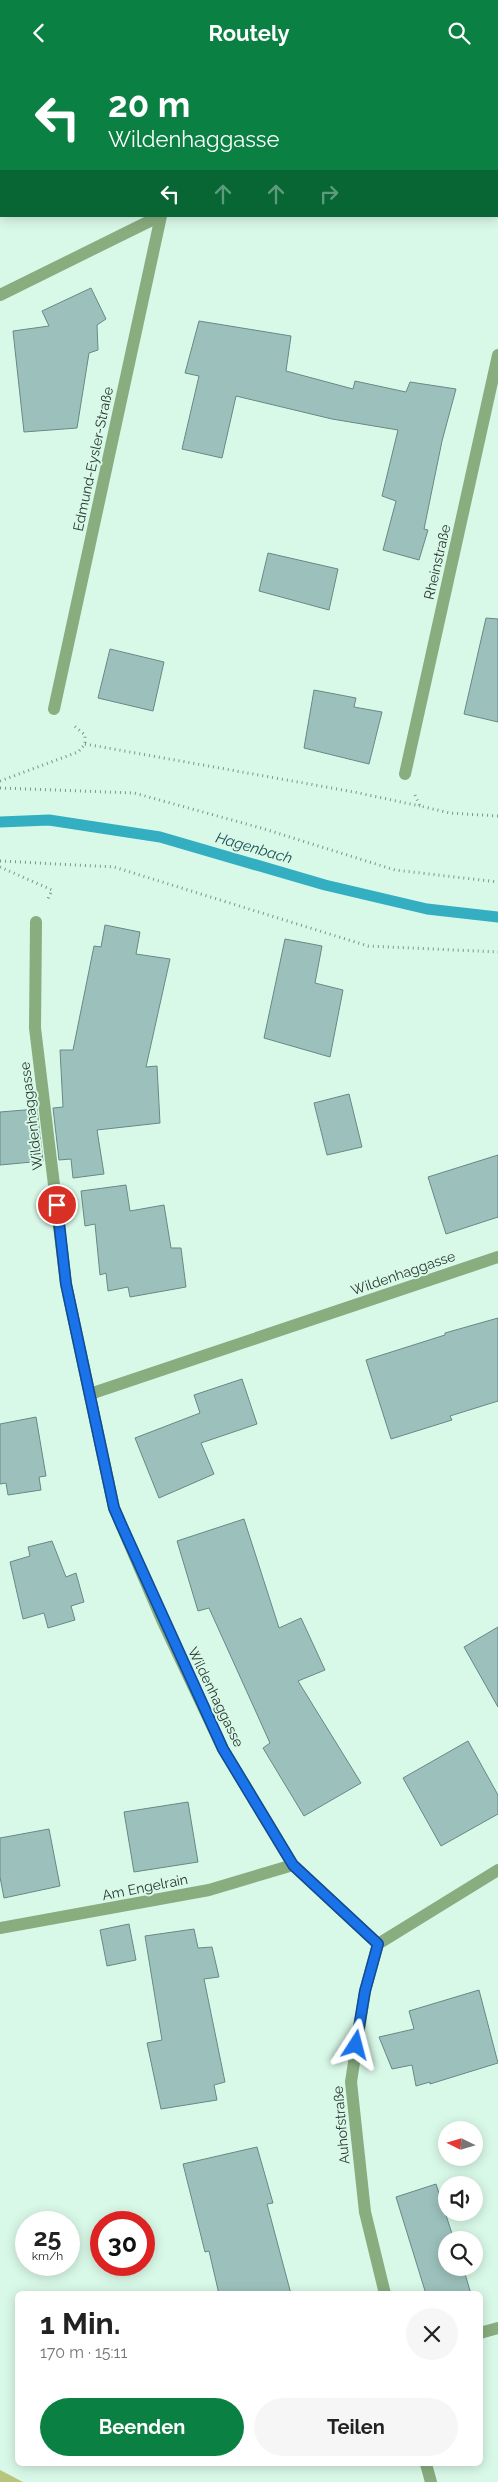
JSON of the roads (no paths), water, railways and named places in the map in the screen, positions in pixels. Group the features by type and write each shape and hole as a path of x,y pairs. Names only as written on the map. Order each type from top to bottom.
{"street":[{"path":"0,295 158,217"},
{"name":"Edmund-Eysler-Straße","path":"54,709 160,217"},
{"name":"Rheinstraße","path":"405,775 498,355"},
{"name":"Wildenhaggasse","path":"36,922 36,1028 66,1284 114,1508 162,1620 223,1749 293,1865 378,1944"},
{"name":"Wildenhaggasse","path":"90,1394 498,1257"},
{"name":"Am Engelrain","path":"0,1928 209,1890 293,1865"},
{"path":"378,1944 498,1870"},
{"name":"Auhofstraße","path":"378,1944 365,1991 351,2082 365,2212 384,2291"},
{"path":"483,2332 498,2328"},
{"path":"427,2466 431,2482"}],"waterway":[{"name":"Hagenbach","path":"0,822 49,820 160,837 325,885 427,909 498,917"}]}
